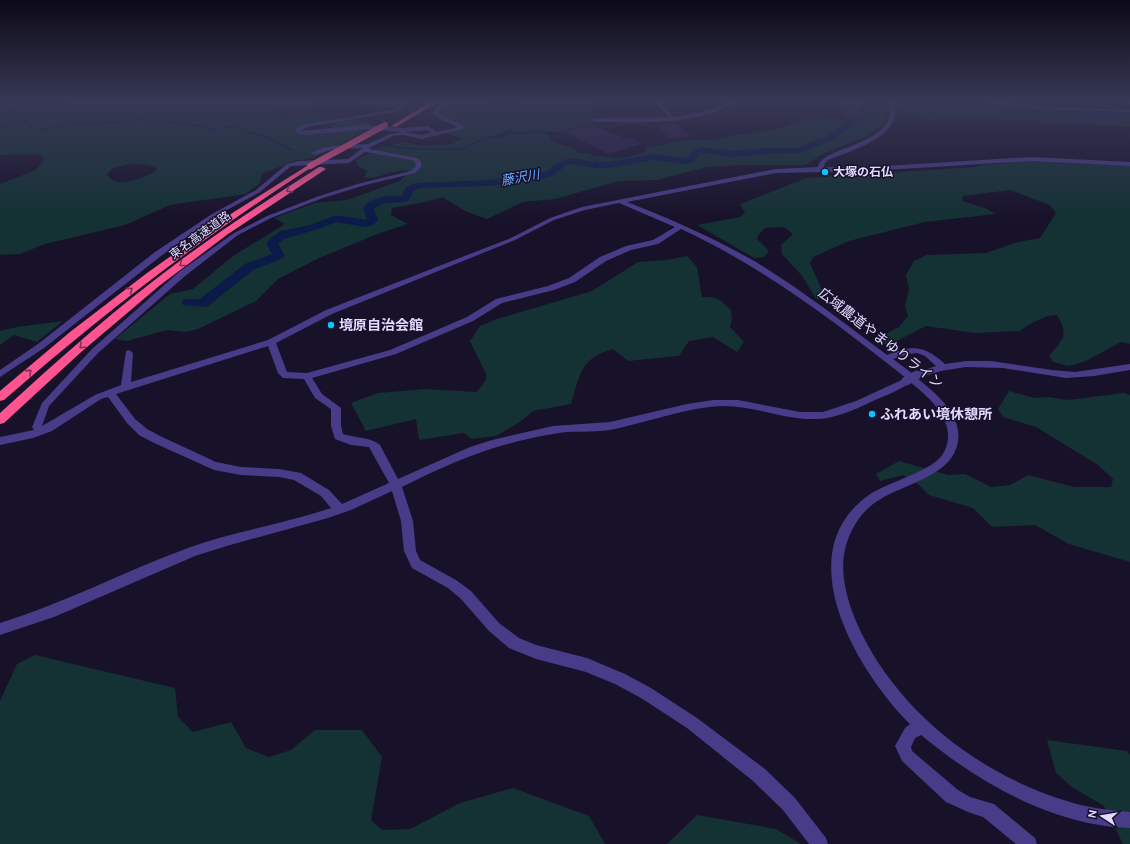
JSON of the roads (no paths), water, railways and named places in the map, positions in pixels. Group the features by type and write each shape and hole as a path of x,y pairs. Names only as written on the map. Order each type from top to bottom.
{"highway":[{"name":"東名高速道路","path":"0,397 69,339 170,260 248,205 310,166 357,140"},
{"name":"東名高速道路","path":"0,420 104,326 155,284 218,237 262,207 370,140"}],"street":[{"path":"338,146 346,140"},
{"path":"0,374 41,346 158,254 214,215 258,191 285,167 299,163 349,161 367,148 383,140"},
{"path":"821,169 822,163 826,159 868,140"},
{"path":"37,427 45,405 94,351 182,274 236,234 269,217 301,205 350,188 413,172 419,166 418,162 414,159 367,148 338,146 314,153"},
{"path":"0,434 33,434 48,428 98,397 126,386 271,342 329,312 513,240 558,217 584,208 756,174 787,170 868,169 1032,159 1130,164"},
{"name":"広域農道やまゆりライン","path":"618,201 681,226 736,254 793,288 922,387 937,401 948,415 953,428 953,444 944,461 866,503 848,524 841,538 836,569 839,588 843,606 858,642 877,673 901,704 922,725 956,754 996,778 1029,795 1072,812 1118,820 1130,820"},
{"path":"271,342 283,373 286,376 307,376 393,352 470,320 500,301 561,285 572,280 608,256 629,248 655,242 681,226"},
{"path":"886,359 912,349 918,349 930,355 943,366"},
{"path":"126,386 129,353"},
{"path":"0,629 51,613 140,572 191,552 251,533 305,521 339,509 478,449 554,430 607,427 710,403 731,402 811,416 825,415 839,412 917,375 943,366 975,363 1016,367 1059,375 1130,368"},
{"path":"307,376 318,396 336,408 336,426 339,436 351,442 372,444 396,485 407,521 410,551 416,564 452,584 466,595 494,627 514,643 536,652 587,666 620,679 646,693 692,723 759,775 789,804 820,844"},
{"path":"110,393 131,421 143,432 156,439 214,466 241,471 279,473 297,476 325,493 339,509"},
{"path":"0,441 37,427 56,422"},
{"path":"922,725 910,733 903,746 907,756 952,796 968,804 988,810 1029,844"}],"waterway":[{"path":"273,140 292,150"},
{"path":"380,146 420,149 462,149 482,140"},
{"path":"566,140 589,151 600,165"},
{"name":"藤沢川","path":"188,302 203,303 249,267 279,256 272,244 280,236 291,232 308,229 337,219 365,224 373,220 368,208 372,205 385,200 404,199 411,188 421,185 486,183 538,177 547,175 564,163 573,161 596,165 609,165 654,157 684,161 690,160 697,152 703,150 734,154 766,151 798,151 823,140"}],"place":[{"name":"大塚の石仏","path":"825,172"},
{"name":"境原自治会館","path":"331,325"},
{"name":"ふれあい境休憩所","path":"872,414"}]}
